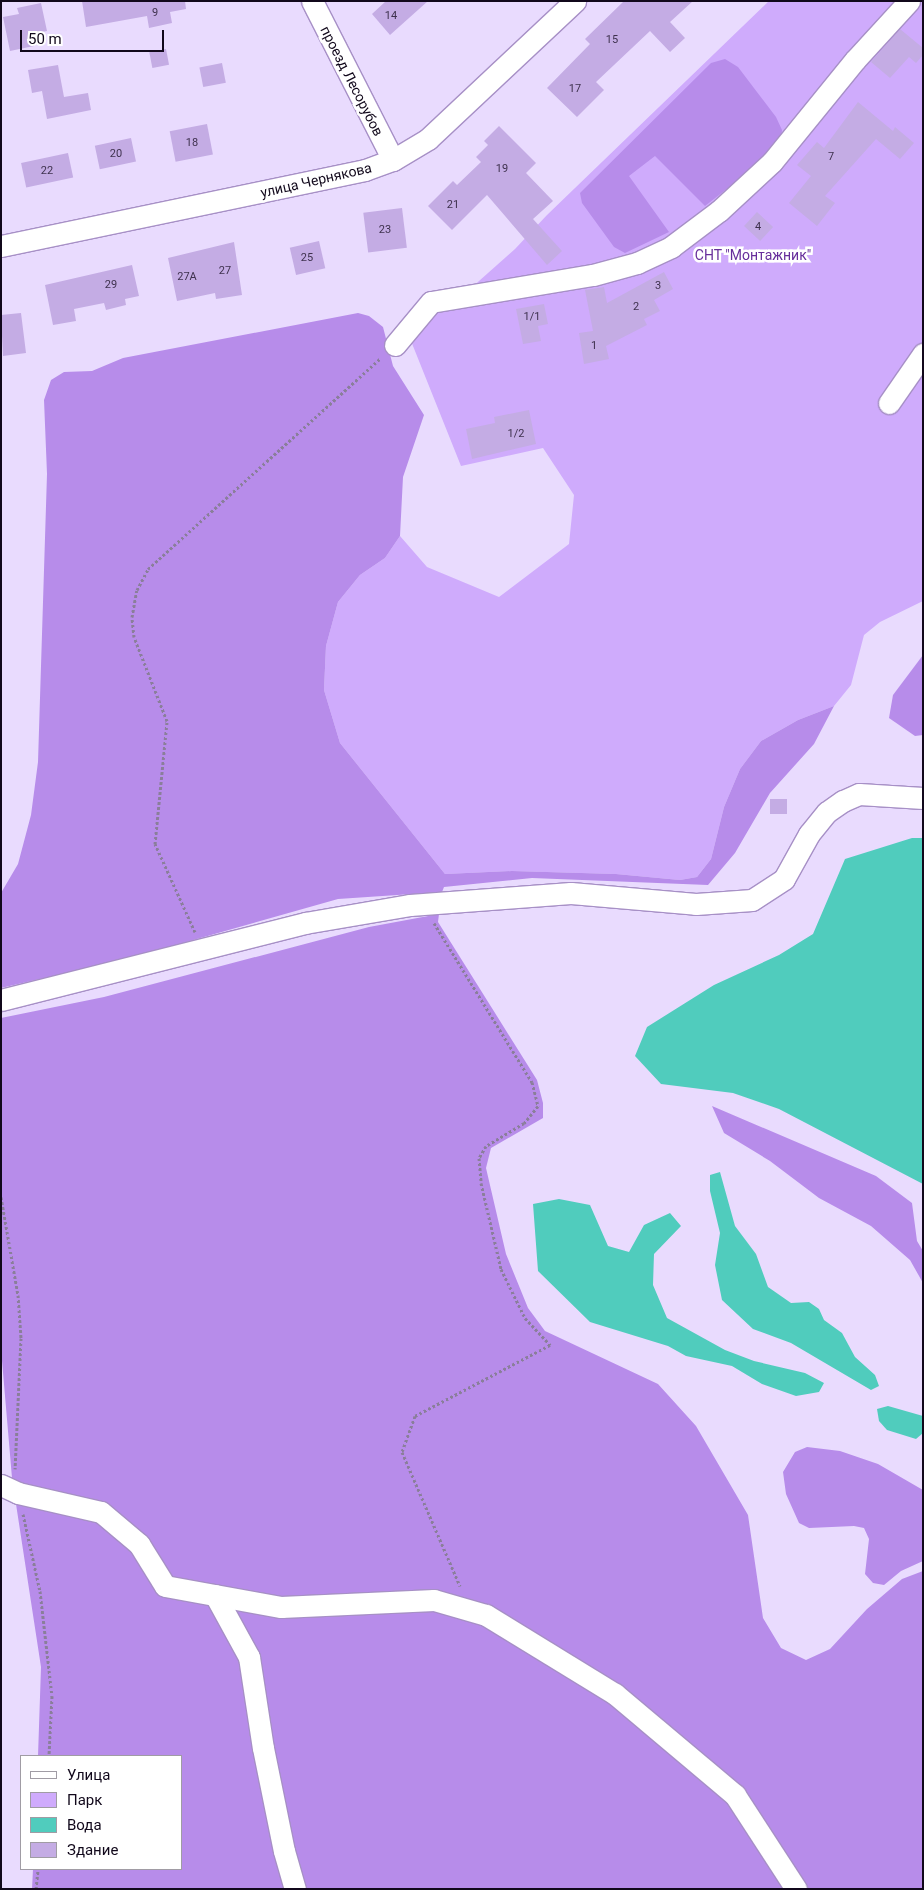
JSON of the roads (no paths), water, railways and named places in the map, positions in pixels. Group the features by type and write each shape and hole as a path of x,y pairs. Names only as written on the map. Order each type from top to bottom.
{"street":[{"name":"проезд Лесорубов","path":"312,1 394,160"},
{"name":"улица Чернякова","path":"1,246 365,170 394,160 428,139 575,1"},
{"path":"395,345 431,302 593,276 637,263 671,247 719,211 772,162 855,60 909,1"},
{"path":"889,403 923,354"},
{"path":"1,1000 203,951 305,922 431,903 571,893 696,904 752,900 784,879 809,834 827,812 843,801 859,794 923,798"},
{"path":"1,1485 18,1493 101,1512 139,1544 165,1586 281,1607 434,1600 486,1615 615,1694 735,1796 796,1889"},
{"path":"214,1595 249,1657 263,1748 284,1851 295,1889"}],"water":[{"path":"912,838 923,838 923,1184 779,1109 733,1093 661,1084 635,1056 647,1027 714,985 779,955 813,934 845,859"},
{"path":"720,1172 735,1226 756,1254 768,1287 791,1303 809,1302 819,1309 824,1320 842,1333 855,1357 875,1375 879,1386 871,1390 791,1343 753,1329 722,1300 715,1265 720,1233 710,1191 710,1175"},
{"path":"559,1199 590,1205 608,1246 629,1252 644,1225 670,1213 681,1226 654,1254 653,1285 667,1318 725,1350 754,1361 805,1373 824,1383 819,1392 796,1396 762,1384 732,1366 686,1356 668,1346 590,1322 538,1271 533,1204"},
{"path":"888,1406 923,1416 923,1433 916,1439 887,1430 879,1421 877,1409"}],"park label":[{"name":"СНТ \"Монтажник\"","path":"753,255"}]}
